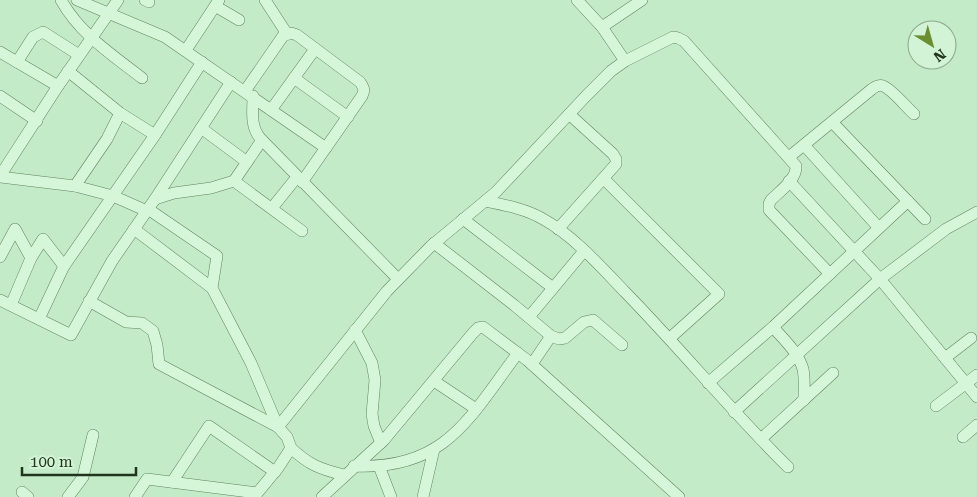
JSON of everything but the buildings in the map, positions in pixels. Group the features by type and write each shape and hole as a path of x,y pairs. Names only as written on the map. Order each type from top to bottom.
{"street":[{"path":"61,0 76,24 91,39 142,78"},
{"path":"77,0 150,29 186,50 326,148"},
{"path":"118,0 68,71 0,177 75,186 113,196 148,210 217,256 212,288"},
{"path":"265,0 287,34"},
{"path":"578,0 602,28 625,62"},
{"path":"602,28 642,0"},
{"path":"186,50 217,3 239,20"},
{"path":"17,62 33,37 43,32 79,56"},
{"path":"272,208 300,180 326,148 364,92 364,87 360,82 297,35 287,34"},
{"path":"287,34 249,94 254,131 398,280"},
{"path":"278,427 355,330 398,280 434,243 496,192 612,71 625,62 673,38 684,41 796,166 796,171 790,181 768,204 768,210 830,274"},
{"path":"271,110 315,49"},
{"path":"0,52 58,86"},
{"path":"39,319 64,266 156,135 202,62"},
{"path":"68,71 120,113 156,135"},
{"path":"294,78 348,116"},
{"path":"0,300 70,334 112,261 156,199 231,82"},
{"path":"789,158 878,85 884,86 914,114"},
{"path":"0,96 37,121"},
{"path":"75,186 107,139 120,113"},
{"path":"558,229 614,168 616,159 569,114"},
{"path":"832,122 925,219"},
{"path":"201,128 247,162"},
{"path":"156,199 174,193 211,188 234,181 262,140"},
{"path":"804,145 879,228"},
{"path":"604,179 719,294 670,338"},
{"path":"234,181 302,231"},
{"path":"790,181 855,250 977,397"},
{"path":"486,201 517,208 533,214 558,229 584,251 670,338 734,412 788,467"},
{"path":"708,383 773,327 908,201"},
{"path":"734,412 880,279 946,229 977,212"},
{"path":"463,219 553,288"},
{"path":"0,257 15,229 31,258"},
{"path":"134,229 212,288 251,362 278,427 287,437 291,448 314,466 344,475"},
{"path":"11,305 31,258 43,240 64,266"},
{"path":"434,243 551,336 559,339 565,338 584,322 593,320 622,344"},
{"path":"529,317 584,251"},
{"path":"89,301 126,322 142,323 153,331 159,364 278,427"},
{"path":"322,497 381,443 478,328 483,327 532,364 679,497"},
{"path":"773,327 797,355 803,370 804,400"},
{"path":"355,330 372,363 375,380 372,414 374,426 381,443"},
{"path":"532,364 551,336"},
{"path":"945,358 971,338"},
{"path":"354,466 379,466 403,463 425,455 434,449 454,435 518,353"},
{"path":"761,439 833,374"},
{"path":"936,406 977,375"},
{"path":"434,381 476,409"},
{"path":"962,437 977,425"},
{"path":"172,482 209,426 275,472"},
{"path":"68,497 83,477 93,435"},
{"path":"135,497 147,479 255,495 275,472 291,448"},
{"path":"423,497 434,449"},
{"path":"379,466 391,497"},
{"path":"135,497 140,497"}]}
